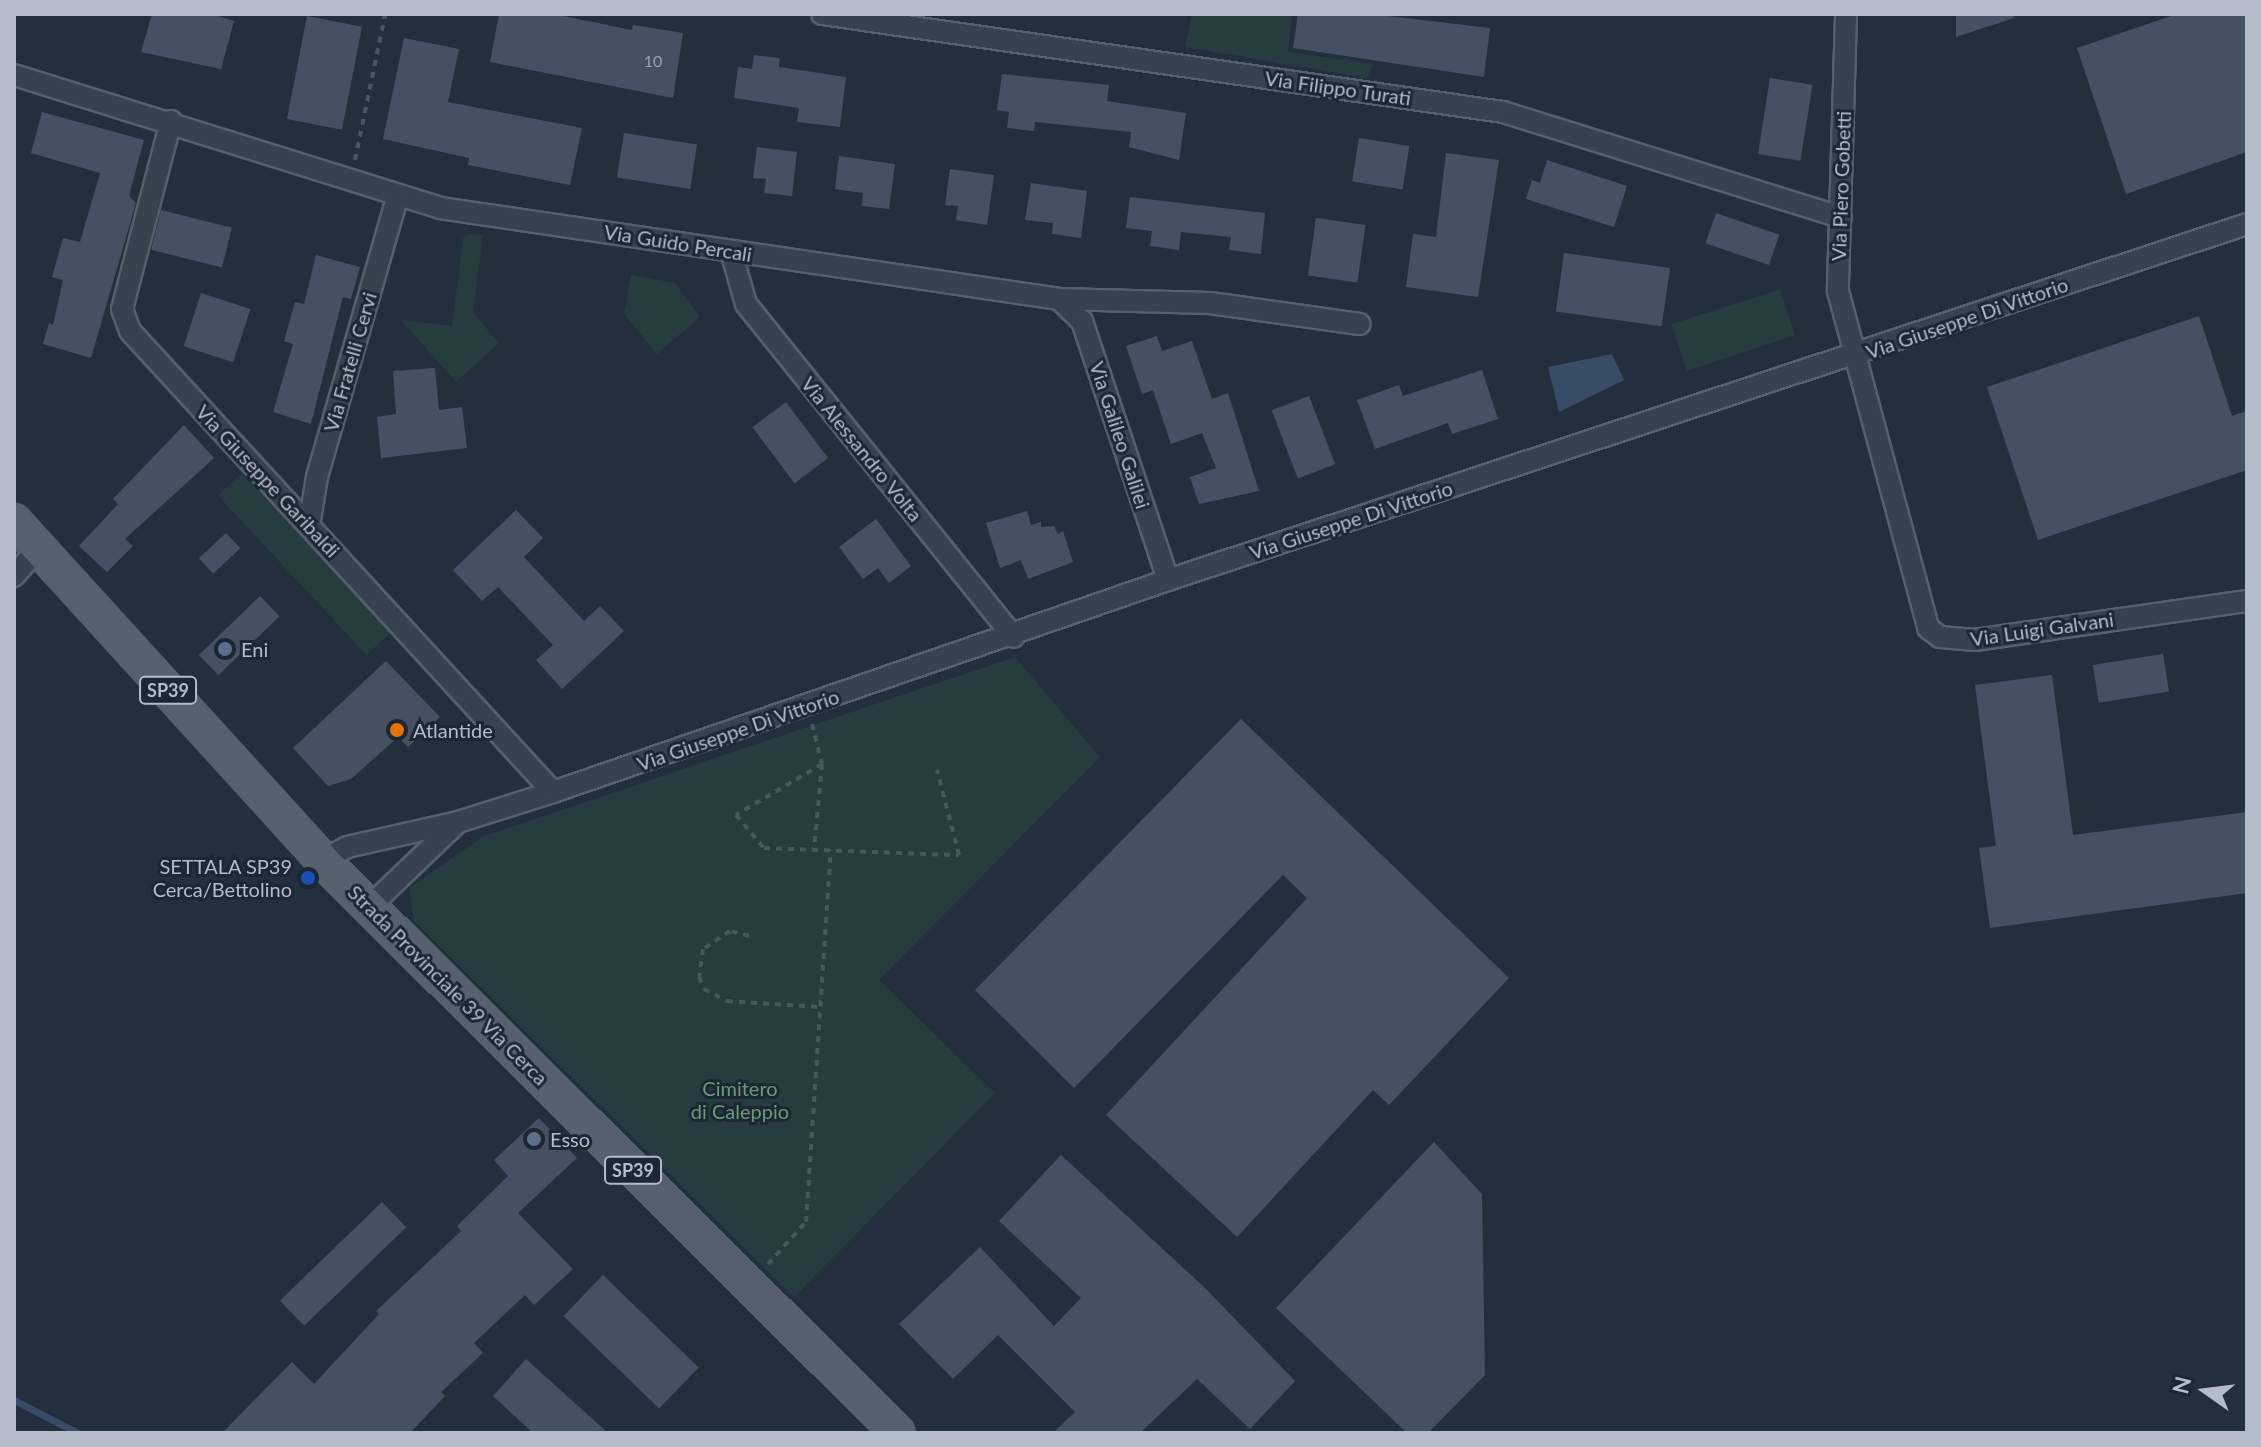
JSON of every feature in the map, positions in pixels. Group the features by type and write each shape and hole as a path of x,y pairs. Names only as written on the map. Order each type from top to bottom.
{"main road":[{"name":"Strada Provinciale 39 Via Cerca","path":"14,521 322,860 898,1433"}],"street":[{"name":"Via Filippo Turati","path":"826,14 1503,112 1841,217"},
{"name":"Via Piero Gobetti","path":"1846,14 1838,291 1852,357"},
{"name":"Via Guido Percali","path":"14,75 171,121 397,198 1059,299 1210,303 1360,324"},
{"name":"Via Giuseppe Garibaldi","path":"171,121 122,309 130,331 553,792"},
{"name":"Via Fratelli Cervi","path":"309,526 309,506 397,198"},
{"name":"Via Giuseppe Di Vittorio","path":"322,860 347,847 458,822 553,792 1014,637 1168,580 1852,357 2247,224"},
{"name":"Via Alessandro Volta","path":"731,251 746,304 1014,637"},
{"name":"Via Galileo Galilei","path":"1059,299 1082,321 1168,580"},
{"name":"Via Luigi Galvani","path":"1852,357 1921,611 1928,628 1940,637 1975,640 2247,601"},
{"path":"14,576 38,548"},
{"name":"Via Giuseppe Di Vittorio","path":"369,907 458,822"}],"path":[{"path":"354,162 385,15"},
{"path":"808,706 822,764 814,850"},
{"path":"822,764 736,815 764,848 959,855 937,770"},
{"path":"749,1285 806,1222 831,850"},
{"path":"749,936 730,931 703,949 699,961 704,989 727,1001 820,1007"}],"green space":[{"path":"1192,14 1292,14 1288,52 1373,64 1367,78 1185,47"},
{"path":"469,234 483,235 473,313 499,343 456,382 401,320 452,326 463,238"},
{"path":"631,275 675,283 700,317 657,354 624,314"},
{"path":"1780,289 1795,336 1687,371 1672,324"},
{"path":"242,473 391,632 367,655 218,496"},
{"name":"Cimitero di Caleppio","path":"1015,657 1100,757 879,980 995,1093 794,1297 414,921 409,888 484,836"}],"water":[{"path":"1612,354 1624,380 1559,412 1548,367"}],"building":[{"path":"152,14 212,14 234,21 221,69 141,52"},
{"path":"499,14 553,14 632,30 633,25 683,33 673,98 490,62"},
{"path":"1298,14 1371,14 1490,28 1484,77 1293,48"},
{"path":"1956,14 2013,14 2014,18 1956,37"},
{"path":"2177,14 2247,14 2247,152 2126,194 2077,48"},
{"path":"307,16 362,27 342,130 287,119"},
{"path":"404,38 459,49 448,102 582,128 570,185 468,165 469,158 383,139"},
{"path":"754,55 780,58 779,67 846,77 840,127 797,122 799,108 734,98 738,67 752,69"},
{"path":"1002,74 1109,85 1107,101 1186,113 1179,160 1129,147 1131,132 1035,122 1034,131 1007,128 1009,112 997,110"},
{"path":"1770,78 1812,85 1800,161 1758,154"},
{"path":"42,112 144,140 129,196 136,203 91,358 43,344 49,323 53,325 63,280 52,277 63,238 80,242 100,173 31,153"},
{"path":"624,133 697,145 690,189 617,177"},
{"path":"1359,138 1409,146 1402,189 1352,181"},
{"path":"757,147 797,152 792,196 764,193 766,179 753,178"},
{"path":"1446,153 1499,160 1478,297 1406,287 1413,234 1436,237"},
{"path":"839,156 895,164 889,209 862,206 863,193 835,189"},
{"path":"1547,160 1627,186 1614,227 1526,199 1532,180 1540,183"},
{"path":"950,169 994,175 987,225 956,220 958,206 945,205"},
{"path":"1031,183 1087,191 1081,238 1052,234 1053,223 1025,220"},
{"path":"1130,197 1265,213 1261,254 1229,250 1231,237 1181,232 1179,250 1150,246 1152,231 1126,228"},
{"path":"161,210 232,228 222,267 151,250"},
{"path":"1716,213 1779,235 1769,265 1706,243"},
{"path":"1316,218 1366,225 1357,282 1308,275"},
{"path":"1564,253 1670,268 1662,326 1556,311"},
{"path":"316,255 360,267 351,299 343,297 311,424 273,412 293,344 284,341 295,302 304,304"},
{"path":"201,293 250,309 233,362 184,346"},
{"path":"2199,316 2232,416 2247,411 2247,470 2038,540 1987,387"},
{"path":"1157,336 1162,351 1192,341 1212,399 1228,393 1259,491 1199,504 1190,477 1216,468 1202,433 1171,444 1153,390 1142,394 1126,346"},
{"path":"435,368 439,410 462,407 467,448 381,458 377,417 396,414 393,371"},
{"path":"1482,370 1498,419 1452,434 1448,423 1375,449 1357,400 1399,385 1403,396"},
{"path":"1309,396 1335,464 1298,478 1272,410"},
{"path":"786,402 828,458 795,483 752,427"},
{"path":"184,425 214,458 125,539 133,546 107,572 79,546 118,504 113,499"},
{"path":"516,510 543,538 524,557 584,621 600,606 624,631 562,689 536,660 553,645 498,587 482,601 453,570"},
{"path":"1027,511 1031,525 1041,522 1041,527 1054,526 1058,534 1063,531 1073,562 1028,579 1021,560 1000,568 986,523"},
{"path":"876,519 911,566 889,583 878,568 863,579 839,547"},
{"path":"226,533 240,548 213,574 199,558"},
{"path":"260,596 279,616 218,675 199,655"},
{"path":"2163,654 2169,692 2099,703 2093,665"},
{"path":"386,661 440,717 408,747 398,737 351,779 328,786 293,748"},
{"path":"2052,675 2073,835 2247,812 2247,893 1990,928 1979,848 1996,846 1975,685"},
{"path":"1241,719 1509,978 1389,1105 1373,1090 1237,1237 1106,1115 1307,898 1283,875 1074,1088 975,990"},
{"path":"539,1118 577,1158 518,1213 573,1269 534,1305 525,1295 474,1343 483,1353 441,1392 445,1396 410,1433 222,1433 292,1362 314,1384 379,1314 376,1311 461,1231 457,1226 508,1176 494,1160"},
{"path":"1434,1142 1482,1194 1485,1375 1428,1433 1407,1433 1276,1308"},
{"path":"1061,1155 1205,1288 1295,1381 1250,1429 1197,1379 1140,1433 1053,1433 1075,1412 998,1335 953,1379 899,1324 980,1247 1054,1326 1081,1298 999,1221"},
{"path":"382,1202 406,1227 304,1326 280,1301"},
{"path":"603,1275 699,1367 659,1408 563,1316"},
{"path":"526,1359 608,1433 533,1433 493,1396"}],"waterway":[{"path":"14,1400 78,1433"}],"place":[{"name":"Eni","path":"225,649"},
{"name":"Atlantide","path":"397,730"},
{"name":"SETTALA SP39 Cerca/Bettolino","path":"308,878"},
{"name":"Esso","path":"534,1139"}]}
